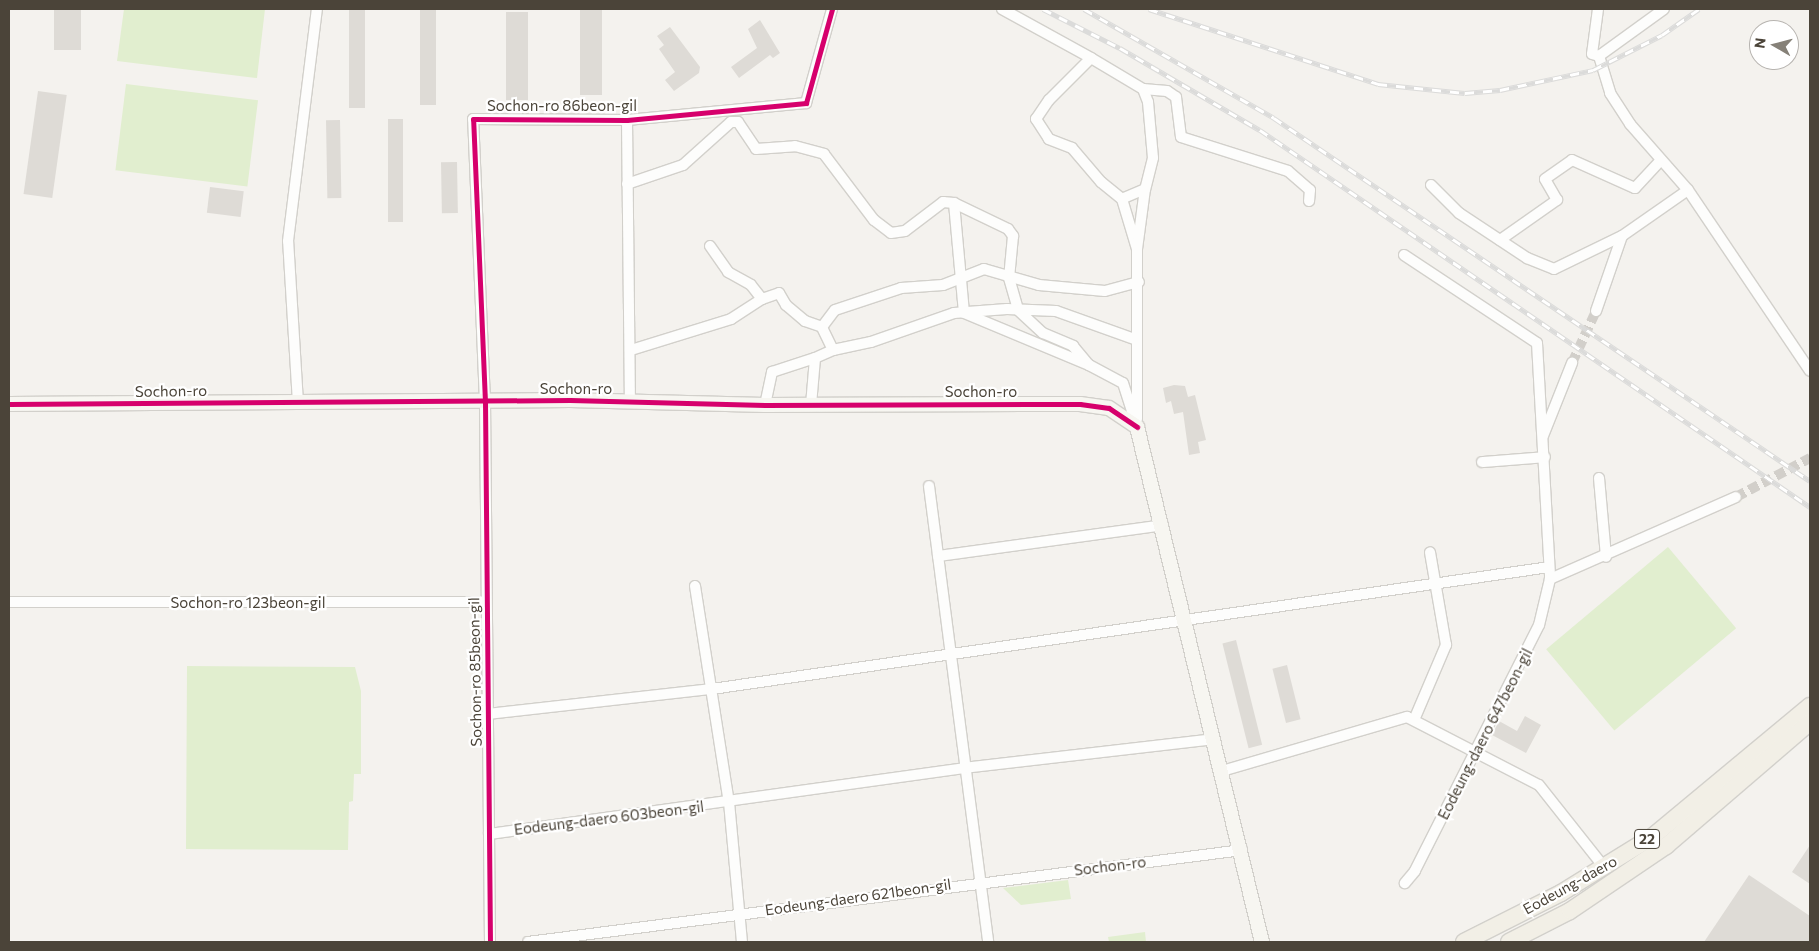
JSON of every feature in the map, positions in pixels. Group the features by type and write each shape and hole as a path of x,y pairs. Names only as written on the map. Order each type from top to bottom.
{"main road":[{"path":"1773,735 1810,696"},
{"name":"Eodeung-daero","path":"1464,942 1604,867 1652,837 1810,706"},
{"name":"Eodeung-daero","path":"1509,942 1619,880 1666,846 1810,722"},
{"path":"1794,736 1810,727"}],"street":[{"path":"298,403 288,241 318,9"},
{"name":"Sochon-ro 86beon-gil","path":"485,402 473,119 627,120 806,103 832,9"},
{"path":"1002,9 1143,89 1167,91 1176,97 1181,137 1288,171 1310,190 1309,201"},
{"path":"1598,9 1592,54 1599,56"},
{"path":"1599,56 1664,9"},
{"path":"1599,56 1610,92 1661,160 1688,190 1810,371"},
{"path":"1090,58 1049,100 1036,119 1049,140 1072,148 1101,182 1122,199 1137,250"},
{"path":"1137,427 1139,282 1137,250 1145,188 1152,158 1152,132 1143,89"},
{"path":"627,120 630,402"},
{"path":"627,184 683,165 731,122 738,122 756,150 795,146 824,154 874,220 891,233 905,231 943,202 954,203 1008,229 1013,236 1009,278 1018,310 1043,333 1074,346 1089,365"},
{"path":"1500,240 1556,200 1545,179 1572,160 1635,188 1661,160"},
{"path":"1431,185 1459,213 1500,240 1554,270 1622,236 1688,190"},
{"path":"1122,199 1145,188"},
{"path":"954,203 964,313"},
{"path":"1596,311 1622,236"},
{"path":"710,246 728,272 750,285 762,299"},
{"name":"Eodeung-daero 647beon-gil","path":"1404,255 1537,343 1542,440 1545,457 1550,579 1540,625 1415,871 1405,883"},
{"path":"822,327 835,310 901,288 943,285 984,269 1009,278 1105,291 1139,282"},
{"path":"630,350 731,318 762,299 780,293 786,305 805,321 822,327 833,350"},
{"path":"765,405 772,372 833,350 871,342 954,312 1056,311 1137,340"},
{"path":"964,313 1089,365 1123,383 1137,427 1163,525 1185,623 1242,850 1262,942"},
{"path":"811,404 815,358"},
{"path":"1542,440 1572,363"},
{"name":"Sochon-ro","path":"9,404 485,402 630,402 765,405 1080,404 1109,408 1137,427"},
{"name":"Sochon-ro 85beon-gil","path":"485,402 490,942"},
{"path":"1482,462 1545,457"},
{"path":"1599,478 1606,557"},
{"path":"929,486 978,881 988,942"},
{"path":"1550,579 1606,557 1736,497"},
{"path":"938,556 1163,525"},
{"path":"1414,720 1445,653 1430,552"},
{"path":"488,714 712,689 951,654 1185,623 1549,568"},
{"path":"695,586 729,802 742,942"},
{"name":"Sochon-ro 123beon-gil","path":"9,602 486,602"},
{"path":"1222,771 1407,718 1539,785 1604,867"},
{"path":"729,802 964,768 1214,739"},
{"name":"Eodeung-daero 603beon-gil","path":"489,834 729,802"},
{"name":"Sochon-ro","path":"978,881 1242,850"},
{"name":"Eodeung-daero 621beon-gil","path":"528,942 978,881"}],"green space":[{"path":"124,9 265,9 257,78 117,61"},
{"path":"126,84 258,100 247,187 115,170"},
{"path":"1668,547 1736,628 1614,730 1546,649"},
{"path":"187,666 355,667 361,691 361,774 354,774 353,801 349,802 348,850 186,849"},
{"path":"1068,880 1071,899 1021,905 1003,888"},
{"path":"1145,932 1146,942 1109,942 1108,937"}],"building":[{"path":"54,9 81,9 81,50 54,50"},
{"path":"349,9 365,9 365,108 349,108"},
{"path":"420,9 436,9 436,105 420,105"},
{"path":"580,9 602,9 602,95 580,95"},
{"path":"506,12 528,12 528,100 506,100"},
{"path":"760,20 780,53 773,58 770,55 739,78 731,67 757,48 748,29"},
{"path":"670,27 700,67 699,73 674,91 665,80 675,72 659,49 664,45 657,36"},
{"path":"38,91 67,95 52,198 24,194"},
{"path":"388,119 403,119 403,222 388,222"},
{"path":"326,120 340,120 341,198 327,198"},
{"path":"441,162 457,162 458,213 442,213"},
{"path":"210,187 244,191 241,217 207,213"},
{"path":"1174,385 1185,386 1188,397 1195,395 1206,440 1198,442 1200,453 1189,455 1183,412 1174,414 1171,401 1166,403 1163,388"},
{"path":"1236,640 1262,745 1249,748 1222,643"},
{"path":"1287,665 1301,719 1286,723 1272,669"},
{"path":"1525,716 1541,725 1526,753 1492,735 1499,721 1517,731"},
{"path":"1810,845 1810,884 1792,872"},
{"path":"1749,875 1810,916 1810,942 1704,942"}],"tunnel":[{"path":"1572,363 1596,311"},
{"path":"1736,497 1810,458"}],"railway":[{"path":"1043,9 1120,48 1260,130 1810,507"},
{"path":"1084,9 1274,118 1810,481"},
{"path":"1149,9 1378,84 1465,93 1500,90 1593,70 1662,35 1699,9"}],"cycle path":[{"path":"490,942 485,402 473,119 627,120 806,103 832,9"},
{"path":"9,404 570,400 765,405 1080,404 1109,408 1137,427"}]}
